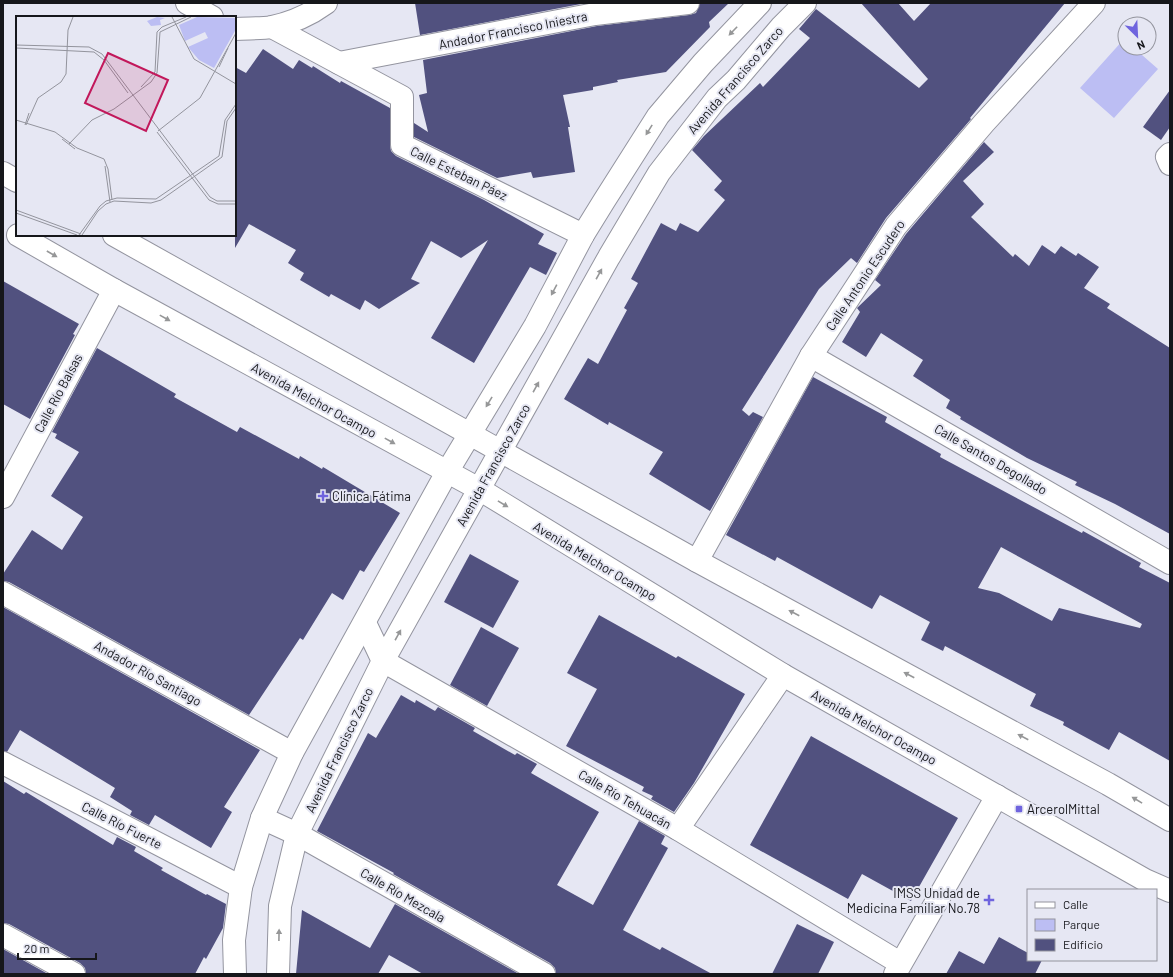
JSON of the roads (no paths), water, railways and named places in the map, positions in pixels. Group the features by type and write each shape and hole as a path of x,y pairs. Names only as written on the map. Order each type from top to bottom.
{"street":[{"path":"187,3 210,16"},
{"path":"236,29 272,27 310,13 326,3"},
{"name":"Andador Francisco Iniestra","path":"339,63 595,14 688,3"},
{"path":"235,974 234,940 241,887 262,818 292,753 447,472 535,326 583,235 658,116 703,63 760,3"},
{"name":"Avenida Francisco Zarco","path":"278,974 280,906 297,834 383,661 609,256 659,172 717,98 736,80 781,27 805,3"},
{"name":"Calle Antonio Escudero","path":"697,561 811,356 896,226 984,123 1094,3"},
{"name":"Calle Esteban Páez","path":"272,27 402,96 402,145 583,235"},
{"path":"1170,154 1167,157 1170,164"},
{"path":"3,173 16,180"},
{"name":"Avenida Melchor Ocampo","path":"3,226 16,234"},
{"name":"Avenida Melchor Ocampo","path":"20,236 114,290 479,490 783,675 1145,880 1170,891"},
{"path":"116,236 500,452 697,561 1108,784 1170,820"},
{"name":"Calle Río Balsas","path":"3,497 114,290"},
{"name":"Calle Santos Degollado","path":"811,356 1170,563"},
{"name":"Andador Río Santiago","path":"3,593 292,753"},
{"path":"365,623 383,661"},
{"name":"Calle Río Tehuacán","path":"383,661 678,829 898,969"},
{"path":"678,829 783,675"},
{"name":"Calle Río Fuerte","path":"3,763 241,887"},
{"path":"898,969 997,796"},
{"name":"Calle Río Mezcala","path":"262,818 297,834 544,974"},
{"path":"3,935 74,974"}],"place":[{"name":"Clínica Fátima","path":"323,496"},
{"name":"ArcerolMittal","path":"1019,809"},
{"name":"IMSS Unidad de Medicina Familiar No.78","path":"989,900"}]}
